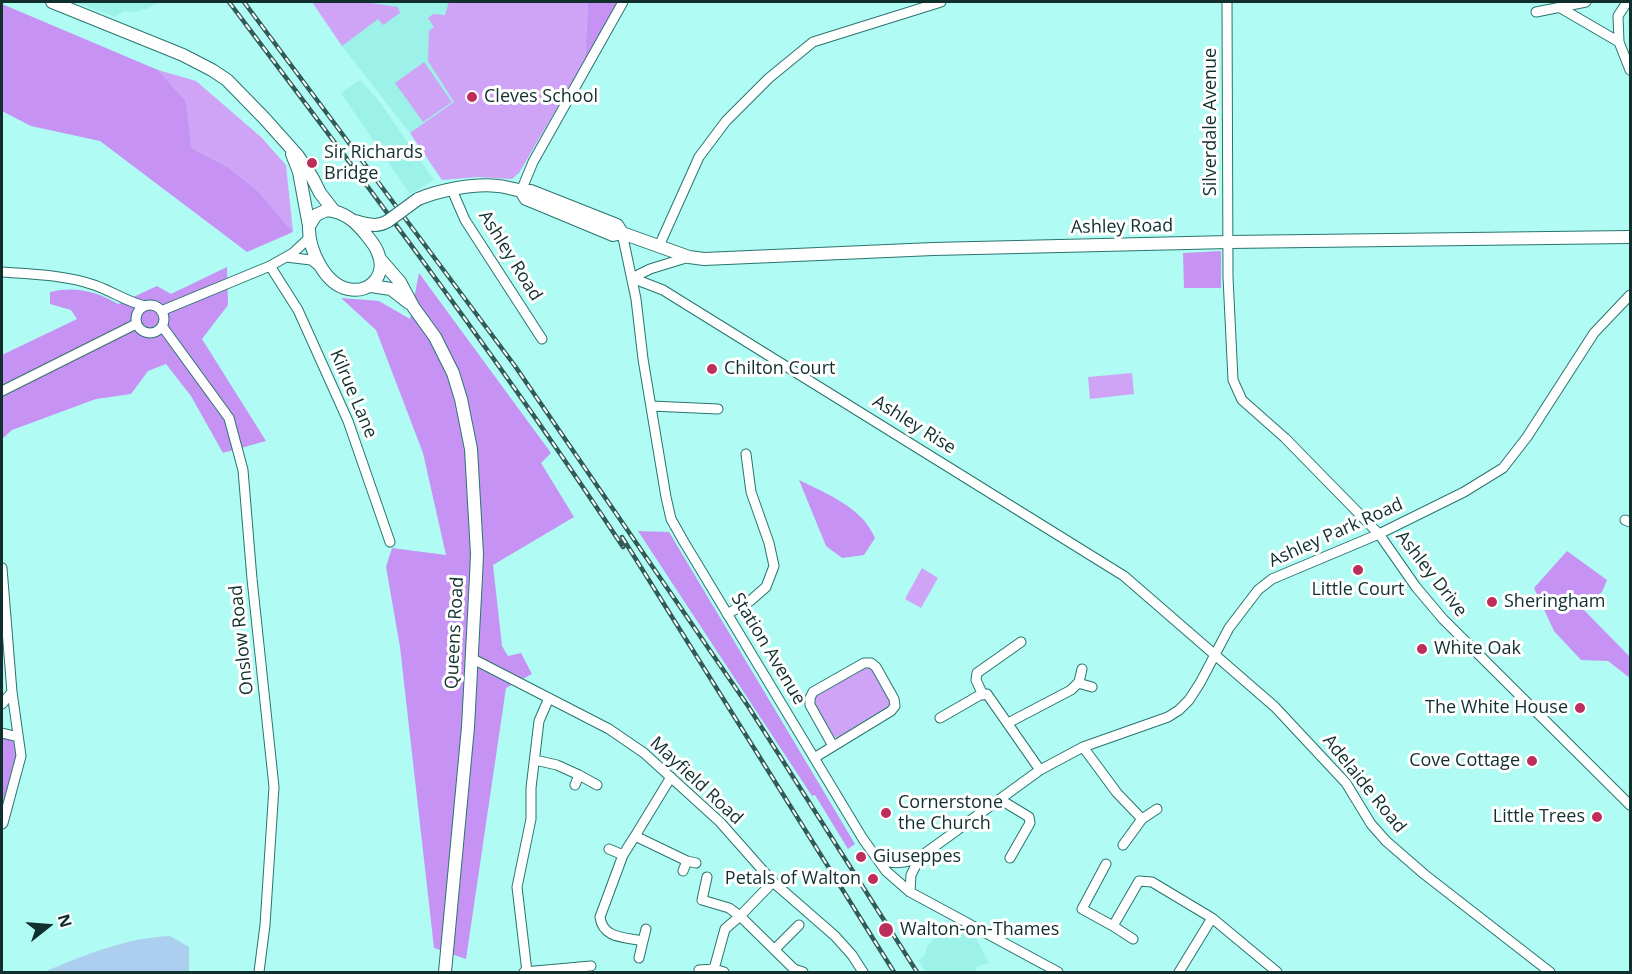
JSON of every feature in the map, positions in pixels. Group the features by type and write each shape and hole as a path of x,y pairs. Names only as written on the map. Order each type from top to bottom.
{"main road":[{"path":"52,2 183,55 212,70 241,94 289,147 307,168 320,193 334,211"},
{"path":"289,147 298,172 309,232 320,267 344,288 356,290 371,286 381,267 378,237 386,222"},
{"name":"Ashley Road","path":"386,222 418,199 429,194 496,185 531,191 617,225 622,233 689,257 723,259 933,249 1229,242 1630,237"},
{"path":"309,232 316,215 327,210 371,225 386,222"},
{"path":"354,221 378,254"},
{"name":"Queens Road","path":"378,254 400,282 414,308 444,352 461,399 470,437 477,554 468,727 445,972"},
{"name":"Queens Road","path":"371,286 391,289 414,308"}],"street":[{"path":"521,191 533,162 623,2"},
{"path":"659,246 699,157 726,121 769,78 813,42 941,2"},
{"name":"Silverdale Avenue","path":"1227,2 1229,242"},
{"path":"1536,12 1586,2"},
{"path":"1627,2 1618,16 1619,42 1630,70"},
{"path":"1559,7 1619,42"},
{"name":"Ashley Road","path":"452,190 465,220 542,339"},
{"path":"161,311 270,266 286,257 309,232"},
{"name":"Station Avenue","path":"622,233 632,278 671,519 727,614 878,860 901,886 1058,972"},
{"name":"Ashley Drive","path":"1229,242 1228,277 1233,380 1242,400 1285,438 1379,534 1416,587 1443,619 1630,805"},
{"path":"286,257 311,260 320,267"},
{"path":"632,278 650,269 689,257"},
{"name":"Kilrue Lane","path":"270,266 298,310 348,421 390,542"},
{"path":"2,272 39,275 90,284 111,291 131,303 153,306 164,316 159,330 150,333 141,330 136,324 138,312 145,306"},
{"name":"Ashley Rise","path":"632,278 663,290 1124,576 1215,655"},
{"name":"Ashley Park Road","path":"878,860 893,864 910,862 1001,800 1040,770 1083,747 1158,721 1179,710 1195,692 1229,628 1258,590 1272,579 1379,534 1464,492 1503,468 1527,437 1594,333 1630,295"},
{"path":"2,391 136,324"},
{"name":"Onslow Road","path":"162,326 229,418 243,470 274,787 266,925 259,972"},
{"path":"651,406 718,409"},
{"path":"727,614 750,600 765,587 774,566 769,543 751,492 746,454"},
{"path":"2,568 12,692 21,756 2,824"},
{"path":"983,695 976,680 977,673 1021,642"},
{"name":"Adelaide Road","path":"1215,655 1275,707 1326,760 1346,783 1371,824 1386,841 1424,874 1550,972"},
{"name":"Mayfield Road","path":"471,658 609,729 644,753 720,822 773,882 836,936 863,972"},
{"path":"814,758 891,711 895,706 894,699 876,667 871,663 864,663 813,692 810,698 810,705 833,746"},
{"path":"1008,723 1071,690 1078,683 1082,669"},
{"path":"1078,683 1092,687"},
{"path":"2,704 12,692"},
{"path":"940,718 987,694 1040,770"},
{"path":"549,698 539,721 531,788 531,819 517,887 525,972 591,966"},
{"path":"2,733 18,737"},
{"path":"1083,747 1117,793 1142,819"},
{"path":"535,760 557,765 577,780 597,785"},
{"path":"643,941 607,933 600,917 623,855 671,777"},
{"path":"1001,800 1029,817 1030,823 1010,858"},
{"path":"1123,845 1142,819 1157,809"},
{"path":"635,836 692,862 684,871"},
{"path":"609,849 623,855"},
{"path":"910,892 911,875 920,857"},
{"path":"1106,864 1082,909 1133,939"},
{"path":"707,877 702,900 729,908 776,949 794,969 803,972"},
{"path":"1113,926 1135,886 1139,881 1147,880 1212,918 1277,972"},
{"path":"714,969 725,929 773,882"},
{"path":"1179,972 1212,918"},
{"path":"776,949 799,925"},
{"path":"639,958 646,929"},
{"path":"699,970 714,969 724,972"}],"shaded area":[{"path":"75,2 159,2 135,12 124,11 115,17"},
{"name":"Cleves School","path":"312,2 588,2 519,173 512,179 478,177 442,180 410,133 342,46"},
{"path":"312,2 365,2 398,7 400,13 383,25 378,19 342,46"},
{"name":"Cleves School","path":"449,2 588,2 585,60 519,173 512,179 478,177 442,180 410,133 454,102 428,61 429,31 434,27 428,18 433,14 445,15"},
{"path":"588,2 620,2 585,60"},
{"path":"2,4 158,70 186,101 192,148 228,167 258,191 293,232 247,252 100,141 31,126 2,111"},
{"path":"424,62 452,102 423,122 395,83"},
{"path":"158,70 196,81 261,137 286,165 293,232 258,191 228,167 192,148 186,101"},
{"path":"360,80 379,101 434,180 410,194 341,93"},
{"path":"1221,251 1221,288 1184,288 1183,253"},
{"path":"227,267 228,305 202,339 266,441 223,453 191,396 166,364 148,371 131,394 96,399 12,430 2,439 2,355 77,319 71,310 50,304 50,292 85,291 118,304 157,286 171,294"},
{"path":"419,273 551,453 541,463 574,517 493,565 502,646 508,656 521,653 532,674 506,688 466,959 434,948 400,647 386,567 392,548 446,555 423,453 376,330 341,298 379,301 410,319"},
{"path":"1132,373 1134,394 1090,399 1088,377"},
{"path":"799,480 832,496 862,518 875,538 864,555 842,558 826,546"},
{"path":"638,531 669,532 855,844 848,849 815,795 812,796"},
{"path":"1567,551 1607,580 1602,592 1582,608 1630,657 1630,678 1608,661 1581,660 1554,631 1534,588"},
{"path":"922,568 938,578 921,608 905,599"},
{"path":"866,666 872,667 892,701 892,705 846,736 838,738 832,736 813,701 817,693"},
{"path":"2,733 18,737 21,756 2,824"},
{"path":"948,920 977,940 989,963 976,967 977,972 926,972 918,960 924,956 927,947"}],"water":[{"path":"170,936 189,947 189,972 44,972 121,944"}],"railway":[{"path":"229,2 480,340 623,547"},
{"path":"244,2 515,366 748,706 917,972"},
{"path":"622,537 894,972"}],"place":[{"name":"Cleves School","path":"472,97"},
{"name":"Sir Richards Bridge","path":"312,163"},
{"name":"Chilton Court","path":"712,369"},
{"name":"Little Court","path":"1358,570"},
{"name":"Sheringham","path":"1492,602"},
{"name":"White Oak","path":"1422,649"},
{"name":"The White House","path":"1580,708"},
{"name":"Cove Cottage","path":"1532,761"},
{"name":"Cornerstone the Church","path":"886,813"},
{"name":"Little Trees","path":"1597,817"},
{"name":"Giuseppes","path":"861,857"},
{"name":"Petals of Walton","path":"873,879"},
{"name":"Walton-on-Thames","path":"886,930"}]}
